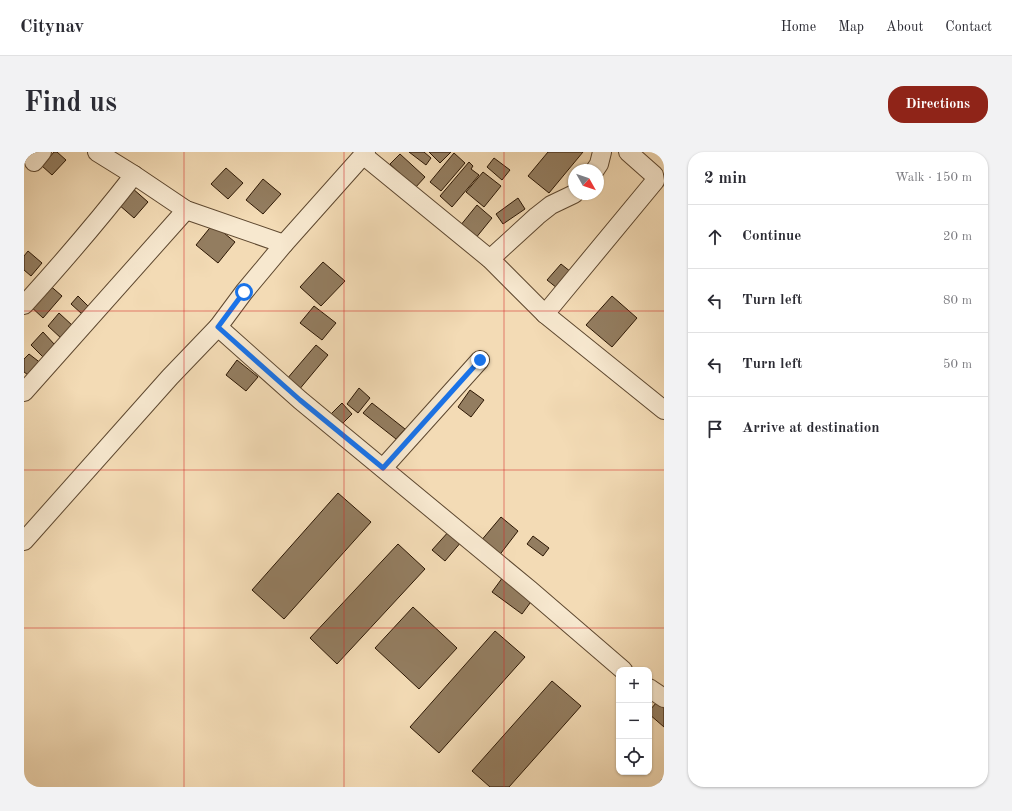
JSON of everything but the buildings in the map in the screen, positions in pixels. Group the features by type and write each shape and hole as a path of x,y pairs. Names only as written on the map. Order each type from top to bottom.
{"street":[{"path":"97,152 186,210 284,244"},
{"path":"600,164 602,152"},
{"path":"545,314 655,180 654,175 628,152"},
{"path":"24,541 170,376 218,327 244,292 284,244 365,154 490,259 545,314 664,410"},
{"path":"24,304 70,253 134,175"},
{"path":"490,259 531,221 551,205 568,197"},
{"path":"24,392 186,210"},
{"path":"218,327 300,400 619,667"},
{"path":"383,468 480,360"},
{"path":"652,690 664,698"}],"route":[{"path":"244,292 218,327 300,400 383,468 480,360"}]}
